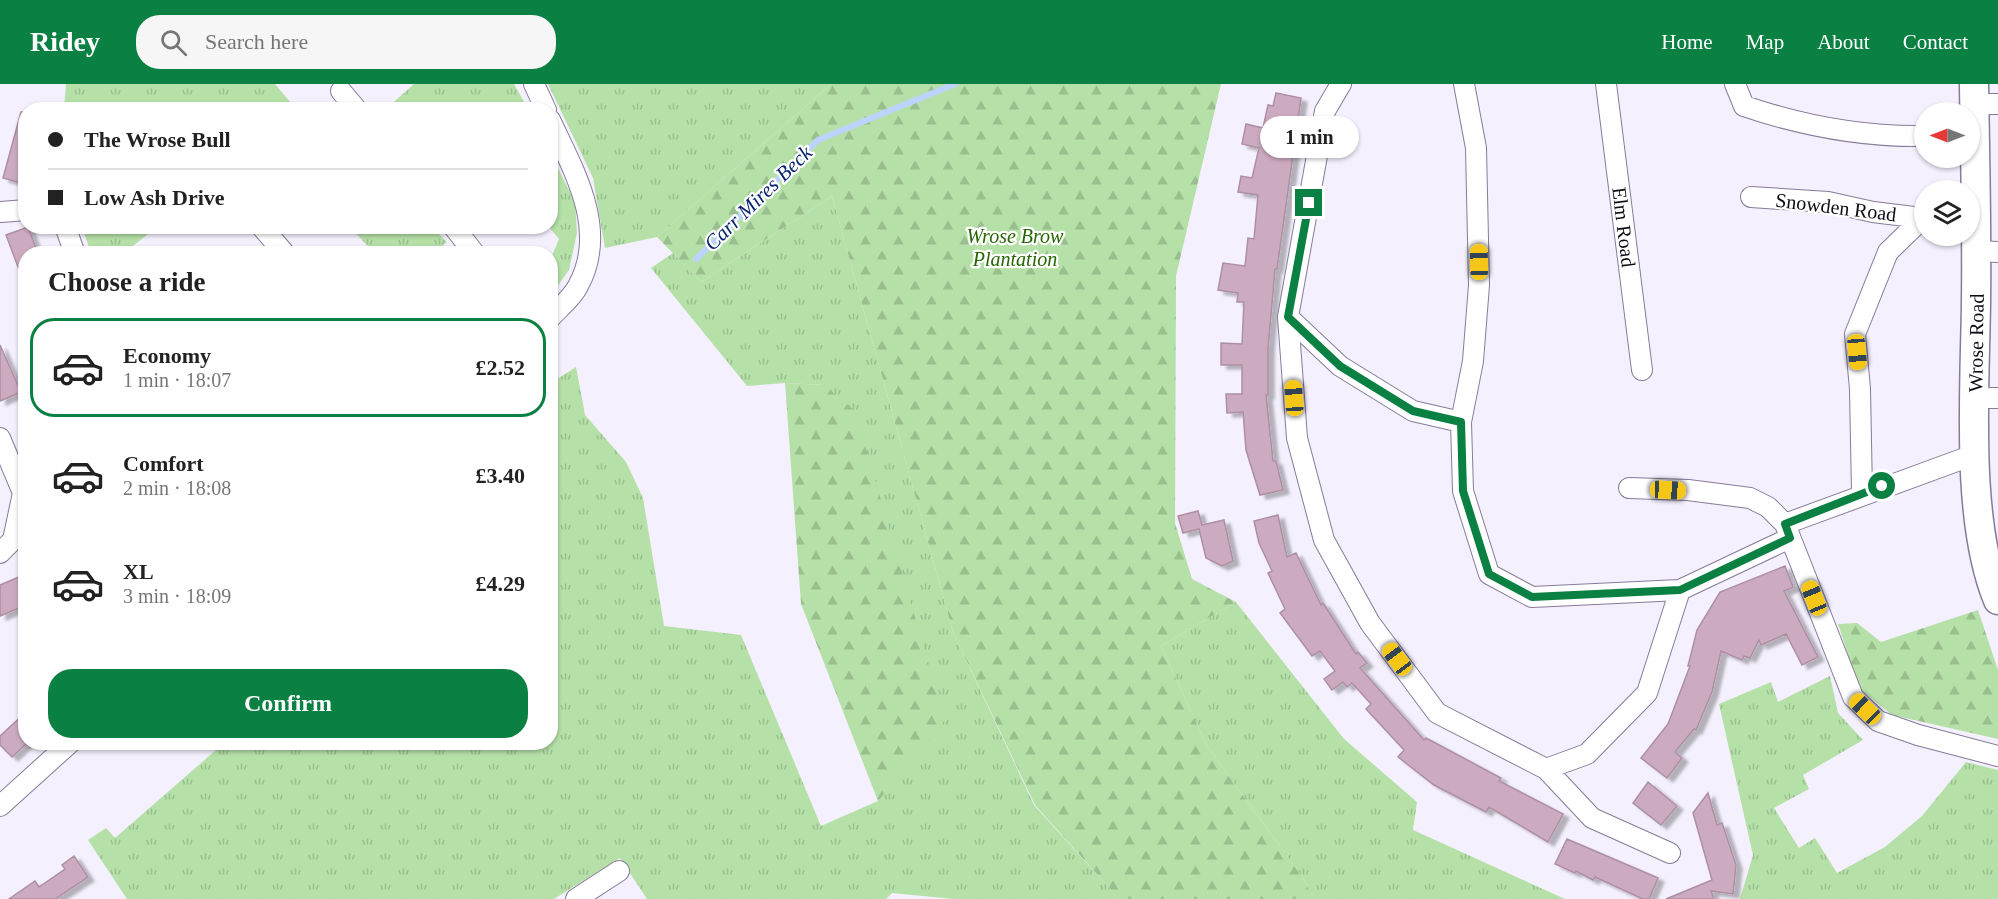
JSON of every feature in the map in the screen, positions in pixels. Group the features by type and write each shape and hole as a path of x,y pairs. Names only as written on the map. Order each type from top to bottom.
{"street":[{"path":"534,84 542,102"},
{"path":"1341,84 1325,111 1288,317 1297,438 1324,540 1370,623 1437,713 1546,769 1593,818 1670,854"},
{"path":"1464,84 1476,148 1479,285 1473,361 1461,422 1463,491 1489,574 1532,597 1680,590 1862,493 1976,453"},
{"name":"Elm Road","path":"1606,84 1642,370"},
{"path":"1735,84 1744,106 1769,114 1852,134 1914,136"},
{"path":"342,91 351,102"},
{"path":"558,137 584,192 591,228 585,265 578,287 558,309"},
{"name":"Snowden Road","path":"1751,197 1828,202 1873,212 1914,217"},
{"path":"1,212 18,211"},
{"name":"Snowden Road","path":"1862,493 1860,389 1855,334 1888,252 1914,227"},
{"name":"Wrose Road","path":"1980,232 1987,251 1986,398 1976,453 1980,530 1998,600"},
{"path":"268,234 278,246"},
{"path":"459,234 469,246"},
{"path":"1288,317 1340,366 1413,411 1461,422"},
{"path":"0,438 18,481"},
{"path":"1629,488 1688,490 1750,498 1768,507 1788,531 1852,697 1878,721 1918,735 1998,756"},
{"path":"13,546 18,520"},
{"path":"1546,769 1587,754 1647,693 1680,590"},
{"path":"0,806 62,750"},
{"path":"576,899 619,871"}],"green space":[{"path":"66,84 275,84 290,102 65,102"},
{"path":"414,84 514,84 524,102 394,102"},
{"path":"548,84 831,84 657,237 605,248 593,178"},
{"name":"Wrose Brow Plantation","path":"831,84 1221,84 1176,276 1175,523 1192,579 1236,602 1161,646 1207,746 1303,878 1314,899 1119,899 1035,805 953,632 832,196 701,282 657,237"},
{"path":"558,168 575,202 577,233 569,270 558,285 558,246 556,246 559,239 555,234 558,234"},
{"path":"832,196 953,632 1034,805 1119,899 954,899 892,893 886,899 647,899 620,858 554,899 127,899 88,840 106,828 115,838 216,750 558,750 558,379 576,367 585,415 626,462 643,498 664,626 741,635 821,826 878,801 824,385 785,383 747,386 651,268 673,253 701,282"},
{"path":"85,234 148,234 133,246 89,246"},
{"path":"356,234 439,234 447,242 442,246 368,246"},
{"path":"785,383 824,385 855,411 945,720 878,801 801,604"},
{"path":"1236,602 1344,739 1417,802 1413,830 1565,899 1314,899 1303,878 1207,746 1161,646"},
{"path":"1978,610 1998,670 1998,739 1892,715 1859,688 1838,624 1857,623 1881,642"},
{"path":"1830,676 1838,713 1863,740 1803,775 1809,789 1774,808 1799,848 1815,838 1837,873 1885,847 1922,816 1966,762 1998,770 1998,899 1740,899 1753,855 1719,704 1771,682 1778,702"}],"building":[{"path":"1276,93 1301,98 1277,269 1275,269 1268,349 1268,395 1266,395 1273,461 1276,461 1283,490 1260,495 1246,450 1243,412 1227,413 1226,394 1242,394 1242,365 1221,365 1221,343 1242,344 1244,302 1237,302 1238,293 1218,290 1223,263 1245,266 1248,238 1254,239 1258,195 1238,192 1241,176 1252,178 1259,148 1242,144 1246,124 1263,128 1268,105 1273,106"},
{"path":"18,123 18,182 3,178"},
{"path":"18,231 18,234 31,234 35,246 18,246 18,267 6,235"},
{"path":"0,345 18,385 18,393 0,401"},
{"path":"1198,511 1202,525 1224,520 1233,561 1222,566 1206,558 1199,529 1183,533 1178,516"},
{"path":"1278,515 1287,557 1296,553 1321,605 1323,603 1356,654 1358,652 1367,663 1360,668 1424,740 1426,738 1501,778 1499,781 1563,814 1548,842 1489,807 1486,812 1434,785 1398,757 1404,750 1366,709 1371,704 1352,683 1347,687 1343,682 1332,690 1324,679 1335,671 1320,651 1312,656 1280,613 1285,609 1268,573 1272,571 1259,543 1254,521"},
{"path":"1785,566 1793,587 1784,591 1818,657 1802,665 1786,634 1761,645 1759,640 1750,658 1744,656 1742,660 1721,651 1712,692 1696,730 1694,729 1675,752 1682,758 1667,778 1641,758 1668,724 1690,666 1688,666 1697,630 1720,592"},
{"path":"18,577 18,608 0,616 0,585"},
{"path":"18,719 20,750 12,757 0,745 0,736"},
{"path":"1648,782 1677,806 1661,825 1633,803"},
{"path":"1708,793 1717,825 1722,823 1736,865 1733,894 1711,891 1714,899 1666,899 1712,880 1693,813"},
{"path":"1567,839 1658,878 1649,899 1643,899 1595,877 1593,880 1555,864"},
{"path":"74,856 88,877 55,899 9,899 35,881 39,887 65,869 62,865"}],"waterway":[{"name":"Carr Mires Beck","path":"696,259 818,140 955,84"}],"route":[{"path":"1309,203 1288,317 1340,366 1413,411 1461,422 1463,491 1489,574 1532,597 1680,590 1790,538 1785,524 1882,486"}]}
